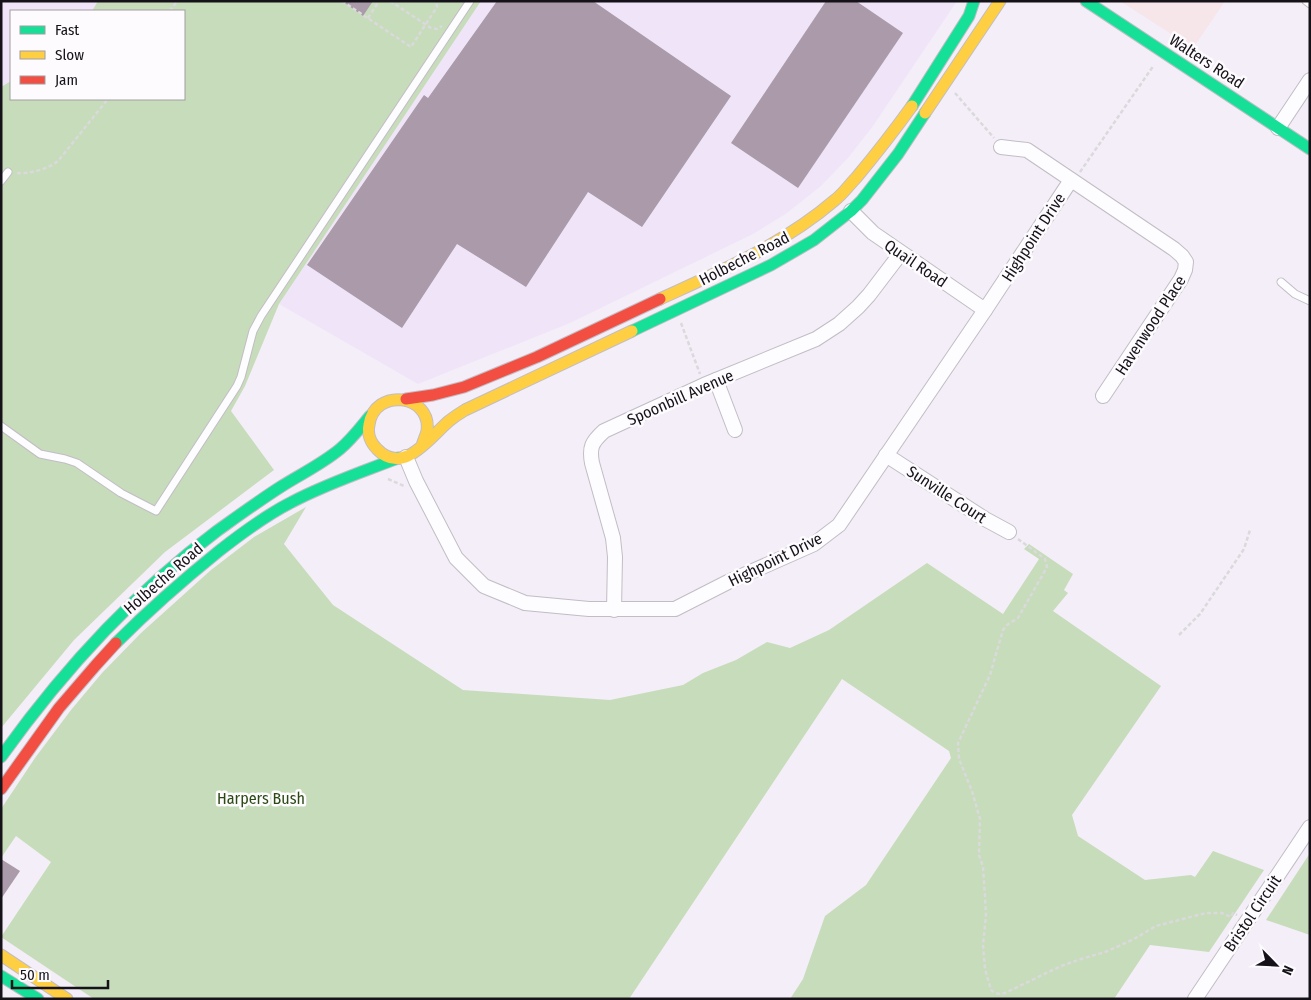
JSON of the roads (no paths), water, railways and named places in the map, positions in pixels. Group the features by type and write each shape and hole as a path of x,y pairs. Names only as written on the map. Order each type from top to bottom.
{"street":[{"name":"Holbeche Road","path":"406,399 433,395 464,387 537,357 723,270 804,225 837,199 882,147 918,97 959,32 969,16 974,1"},
{"name":"Holbeche Road","path":"422,446 448,422 465,410 772,265 814,240 862,200 898,154 1000,1"},
{"name":"Walters Road","path":"1086,1 1310,148"},
{"path":"1278,128 1310,80"},
{"name":"Havenwood Place","path":"1001,147 1027,150 1174,249 1186,262 1181,279 1103,396"},
{"name":"Highpoint Drive","path":"402,458 456,558 484,586 525,603 614,610 675,609 728,582 814,544 839,525 1072,180"},
{"name":"Quail Road","path":"851,211 873,233 985,310"},
{"name":"Spoonbill Avenue","path":"614,610 615,557 613,538 590,453 597,437 604,431 710,382 816,340 840,324 858,308 901,253"},
{"path":"710,382 735,430"},
{"path":"396,398 406,399 414,403 422,410 428,428 422,446 415,453 402,458 382,454 370,440 368,432 372,414 378,406 396,398"},
{"name":"Holbeche Road","path":"1,756 75,663 163,575 216,532 282,486 339,450 352,439 372,414"},
{"name":"Sunville Court","path":"886,454 1008,532"},
{"name":"Holbeche Road","path":"1,788 59,708 94,666 134,624 194,571 252,525 301,496 402,458"},
{"name":"Bristol Circuit","path":"1195,999 1310,827"},
{"path":"1,955 67,999"},
{"path":"1,976 38,999"}],"lane":[{"path":"1,426 40,454 77,463 121,493 156,510 237,386 244,368 253,330 261,316 470,1"},
{"path":"1306,1 1310,4"},
{"path":"1,181 8,172"},
{"path":"1281,282 1295,294 1310,302"}],"park label":[{"name":"Harpers Bush","path":"261,798"}]}
